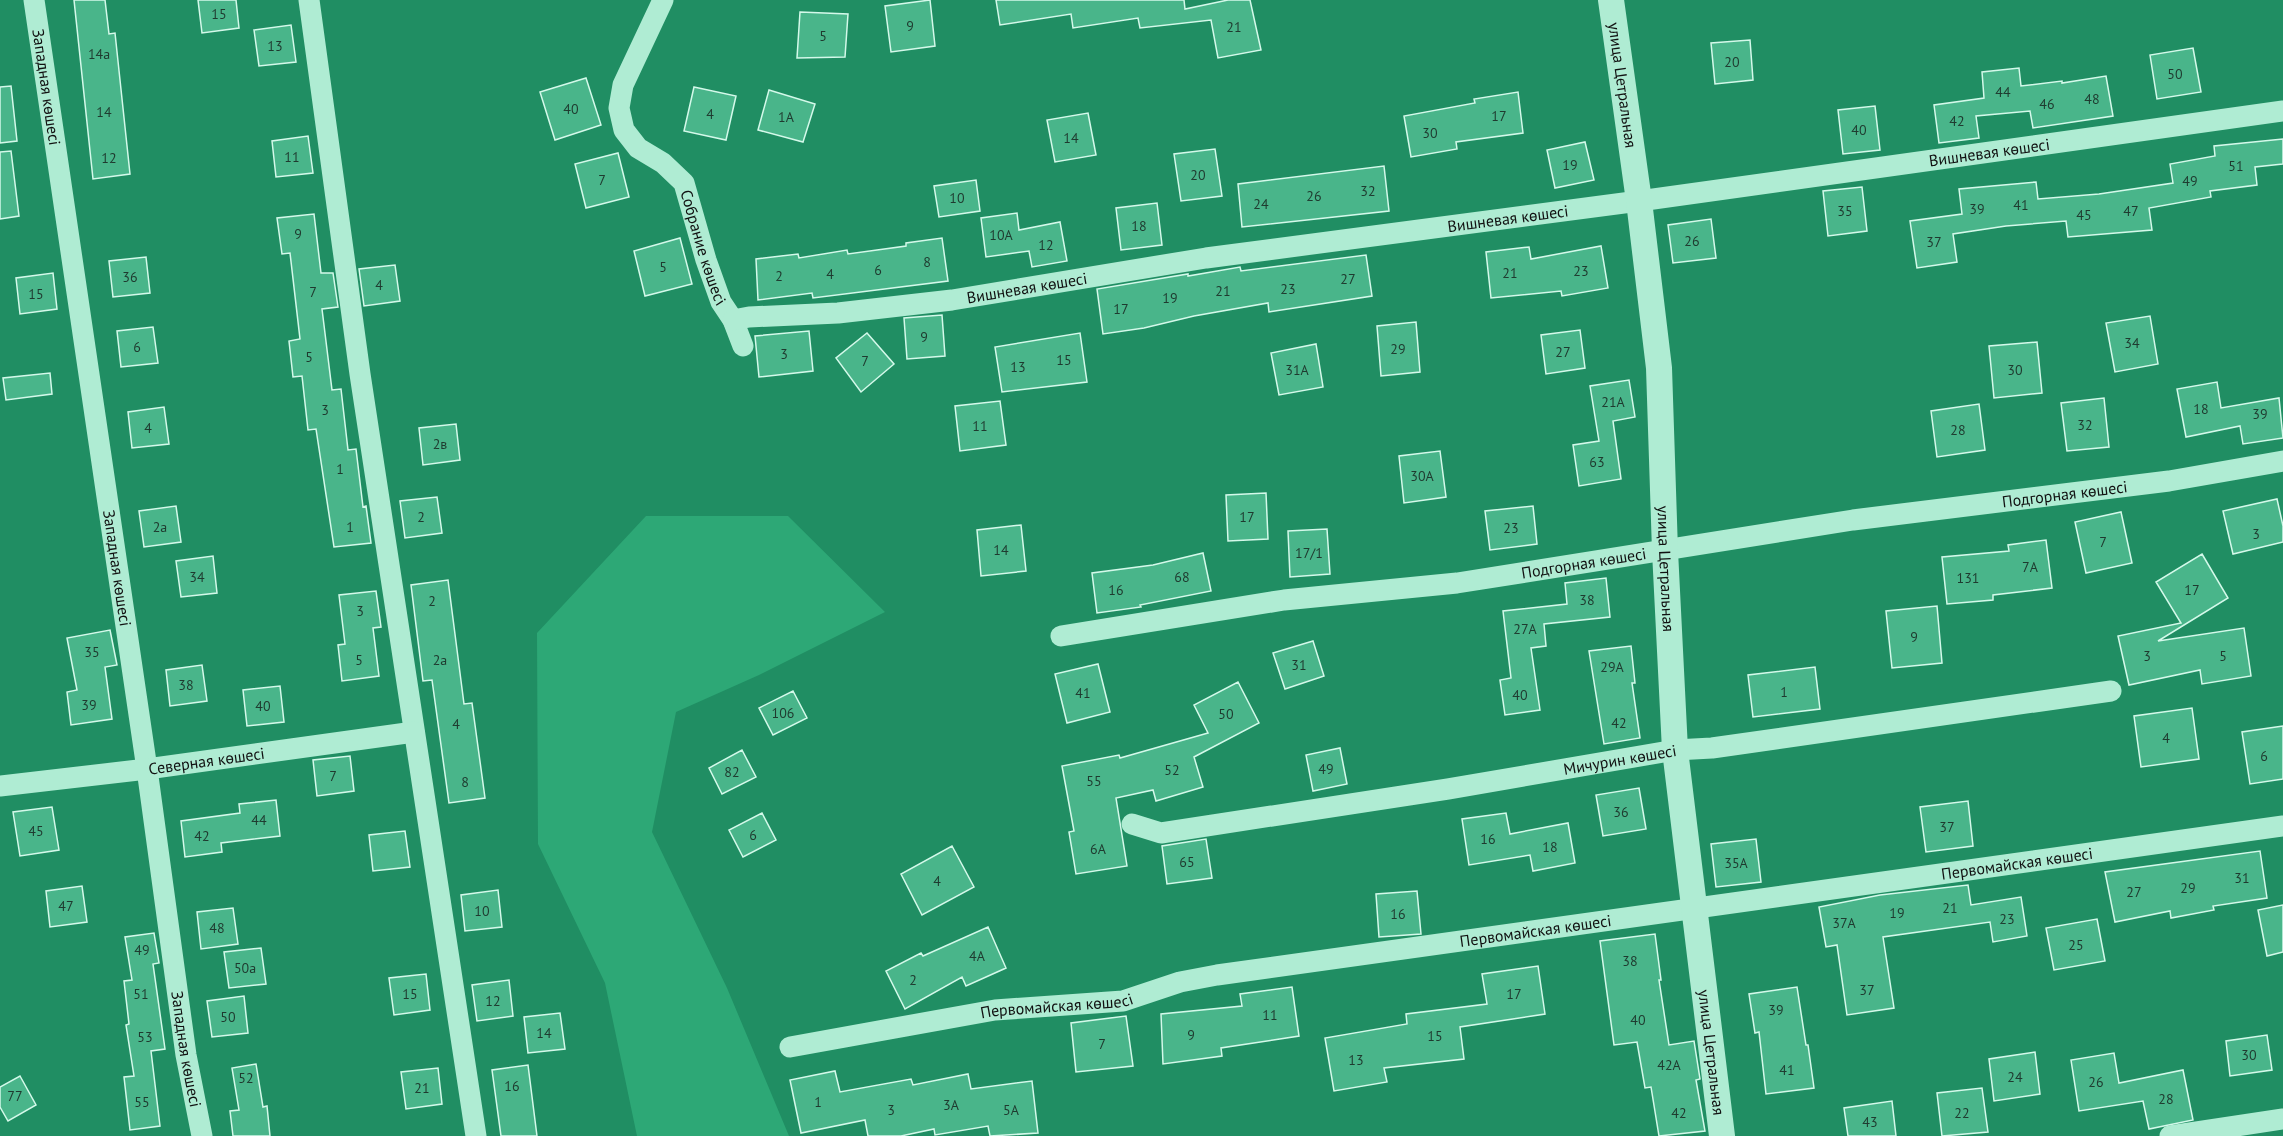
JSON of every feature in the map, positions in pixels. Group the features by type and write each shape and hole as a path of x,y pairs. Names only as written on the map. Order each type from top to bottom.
{"street":[{"name":"Западная көшесі","path":"34,0 147,769 186,1055 202,1136"},
{"path":"309,0 360,374 476,1136"},
{"name":"Собрание көшесі","path":"663,0 623,85 619,108 624,130 638,148 663,164 684,183 706,260 721,302 733,320 743,346"},
{"name":"улица Цетральная","path":"1611,0 1640,201 1659,368 1665,552 1676,750 1722,1136"},
{"name":"Вишневая көшесі","path":"733,320 749,316 838,313 952,300 1206,258 1640,201 2283,111"},
{"name":"Подгорная көшесі","path":"1061,636 1284,600 1457,583 1665,552 1853,520 2169,481 2283,462"},
{"name":"Мичурин көшесі","path":"1132,824 1161,833 1448,789 1676,750 1712,748 2110,691"},
{"name":"Северная көшесі","path":"0,786 147,769 414,732"},
{"name":"Первомайская көшесі","path":"790,1047 995,1010 1123,1001 1180,982 1217,975 2283,826"},
{"path":"2170,1136 2283,1119"}],"green space":[{"path":"646,516 788,516 885,612 759,675 676,712 652,832 727,988 789,1136 637,1136 605,983 538,844 537,633"}],"building":[{"path":"74,0 105,0 109,34 115,33 130,174 93,179"},
{"path":"198,0 236,0 239,28 202,33"},
{"path":"930,0 935,46 891,52 885,6"},
{"path":"996,0 1184,0 1185,9 1228,0 1250,0 1261,50 1218,58 1211,20 1140,28 1138,18 1073,28 1071,14 1000,25"},
{"path":"800,12 848,14 845,57 797,58"},
{"path":"291,25 296,62 259,66 254,30"},
{"path":"1750,40 1753,80 1715,84 1711,43"},
{"path":"2193,48 2201,92 2157,99 2150,55"},
{"path":"2019,68 2021,86 2062,81 2062,83 2106,76 2113,116 2033,128 2030,111 1976,116 1979,138 1939,143 1934,105 1984,98 1982,72"},
{"path":"586,78 601,125 555,140 540,92"},
{"path":"11,86 17,141 0,143 0,87"},
{"path":"694,87 736,96 726,140 684,131"},
{"path":"769,90 815,104 803,142 758,130"},
{"path":"1518,92 1523,133 1456,142 1457,149 1411,157 1404,116 1475,103 1474,99"},
{"path":"1875,106 1880,150 1843,154 1838,110"},
{"path":"1088,113 1096,155 1055,162 1047,120"},
{"path":"308,136 313,173 276,177 272,141"},
{"path":"2283,139 2283,164 2255,167 2257,185 2210,191 2211,197 2149,208 2152,230 2068,237 2066,221 2006,226 1953,234 1957,262 1917,268 1910,221 1962,214 1959,189 2036,182 2038,199 2099,194 2173,183 2170,164 2215,156 2214,146"},
{"path":"1585,142 1594,180 1555,188 1547,150"},
{"path":"1215,149 1222,196 1181,201 1174,154"},
{"path":"11,151 19,216 0,219 0,152"},
{"path":"618,153 629,197 586,208 575,164"},
{"path":"1384,166 1389,211 1242,227 1238,184"},
{"path":"976,180 980,211 939,217 934,186"},
{"path":"1862,187 1867,231 1828,236 1823,191"},
{"path":"1157,203 1162,245 1121,250 1116,208"},
{"path":"1017,213 1019,230 1060,222 1067,261 1032,267 1029,251 986,257 981,218"},
{"path":"314,214 321,273 333,273 338,307 322,309 332,390 341,389 348,450 356,449 363,507 366,506 371,543 334,547 316,429 308,430 302,376 293,377 289,341 300,339 290,253 282,254 277,218"},
{"path":"1711,219 1716,258 1673,263 1668,225"},
{"path":"680,238 692,284 645,296 634,251"},
{"path":"942,238 948,281 813,298 812,293 758,300 756,259 798,254 799,258 847,250 848,254 906,246 906,243"},
{"path":"1601,246 1608,288 1562,296 1561,291 1491,298 1486,252 1529,247 1531,259"},
{"path":"1366,255 1372,296 1269,312 1268,303 1103,334 1097,289 1240,267 1241,271"},
{"path":"146,257 150,293 113,297 109,261"},
{"path":"395,265 400,301 364,306 359,269"},
{"path":"53,273 57,309 20,314 16,278"},
{"path":"942,315 945,356 907,359 904,318"},
{"path":"2150,316 2158,364 2115,372 2106,323"},
{"path":"1416,322 1420,372 1381,376 1377,326"},
{"path":"153,327 158,363 121,367 117,331"},
{"path":"1580,330 1585,368 1546,374 1541,335"},
{"path":"809,331 813,371 759,377 755,336"},
{"path":"867,333 894,364 861,392 836,358"},
{"path":"1080,333 1087,382 1002,392 995,347"},
{"path":"2037,342 2042,393 1994,398 1989,346"},
{"path":"1316,344 1323,387 1279,395 1271,353"},
{"path":"50,373 52,394 6,400 3,378"},
{"path":"1629,380 1635,417 1613,421 1621,479 1579,486 1573,445 1599,441 1590,386"},
{"path":"2217,382 2221,408 2279,398 2283,438 2243,444 2240,426 2186,437 2177,389"},
{"path":"2104,398 2109,447 2067,451 2061,403"},
{"path":"1000,401 1006,445 960,451 955,406"},
{"path":"1979,404 1985,450 1937,457 1931,411"},
{"path":"164,407 169,444 132,448 128,412"},
{"path":"456,424 460,460 423,465 419,428"},
{"path":"1440,451 1446,497 1404,503 1399,456"},
{"path":"1266,493 1268,539 1228,541 1226,495"},
{"path":"437,497 442,533 405,538 400,501"},
{"path":"2277,499 2283,526 2283,542 2233,554 2223,511"},
{"path":"176,506 181,542 144,547 139,511"},
{"path":"1533,506 1537,544 1490,550 1485,511"},
{"path":"2121,512 2132,563 2086,573 2075,522"},
{"path":"1021,525 1026,571 981,576 977,530"},
{"path":"1327,529 1330,574 1290,577 1288,531"},
{"path":"2046,540 2052,588 1993,595 1993,600 1947,604 1942,557 2009,551 2008,545"},
{"path":"1203,553 1211,591 1140,605 1141,607 1097,613 1092,573 1153,565"},
{"path":"2202,554 2228,598 2158,641 2244,628 2251,676 2202,684 2200,670 2129,685 2118,636 2181,623 2156,582"},
{"path":"213,556 217,593 181,597 176,561"},
{"path":"1606,578 1610,617 1544,624 1546,646 1531,648 1540,710 1505,715 1500,680 1511,678 1503,611 1567,604 1565,583"},
{"path":"448,580 464,704 472,703 485,798 449,803 432,680 423,681 411,585"},
{"path":"376,591 381,627 373,628 379,676 342,681 338,645 345,644 339,595"},
{"path":"1937,606 1942,663 1892,668 1886,611"},
{"path":"110,630 117,665 105,667 112,719 71,725 67,692 77,690 67,638"},
{"path":"1313,641 1324,676 1285,689 1273,653"},
{"path":"1631,646 1635,683 1632,683 1640,738 1604,744 1589,651"},
{"path":"1098,664 1110,712 1067,723 1055,674"},
{"path":"202,665 207,701 170,706 166,670"},
{"path":"1815,667 1820,709 1753,717 1748,675"},
{"path":"1238,682 1259,723 1194,757 1203,787 1156,801 1153,790 1116,798 1127,866 1076,874 1069,832 1074,831 1062,766 1119,755 1120,758 1208,733 1194,705"},
{"path":"280,686 284,722 247,726 243,690"},
{"path":"793,691 807,718 773,735 759,708"},
{"path":"2192,708 2199,759 2141,767 2134,716"},
{"path":"2283,726 2283,779 2250,784 2242,732"},
{"path":"1340,748 1347,784 1313,791 1306,755"},
{"path":"742,750 756,777 722,794 709,768"},
{"path":"350,756 354,791 317,796 313,760"},
{"path":"1639,788 1646,829 1603,836 1596,795"},
{"path":"276,800 280,836 221,843 222,852 185,857 181,821 240,813 239,804"},
{"path":"1968,801 1973,846 1926,852 1920,807"},
{"path":"52,807 59,850 20,856 13,812"},
{"path":"762,813 776,840 743,857 729,830"},
{"path":"1506,813 1510,834 1568,823 1575,863 1533,871 1530,855 1469,865 1462,819"},
{"path":"405,831 410,867 373,871 369,835"},
{"path":"1206,839 1212,878 1167,884 1162,846"},
{"path":"1756,839 1761,882 1716,887 1711,844"},
{"path":"952,846 974,887 922,915 901,874"},
{"path":"2260,851 2267,898 2213,906 2214,910 2171,918 2170,911 2115,922 2105,872"},
{"path":"1968,885 1971,905 2021,897 2027,936 1993,942 1990,922 1883,937 1894,1008 1847,1015 1837,945 1826,947 1819,907 1880,895"},
{"path":"82,886 87,922 50,927 46,891"},
{"path":"498,890 502,927 465,931 461,895"},
{"path":"1417,891 1421,934 1379,937 1376,894"},
{"path":"2283,905 2283,952 2267,956 2258,910"},
{"path":"233,908 238,944 201,949 197,912"},
{"path":"2097,919 2105,961 2054,970 2046,928"},
{"path":"988,927 1006,968 966,986 962,977 905,1009 886,971 921,953 923,956"},
{"path":"154,933 159,963 153,964 165,1049 151,1051 160,1126 130,1130 124,1077 134,1076 126,1025 129,1024 124,981 132,980 125,937"},
{"path":"1655,934 1669,1045 1694,1041 1700,1079 1696,1080 1705,1131 1659,1136 1651,1087 1645,1088 1637,1042 1614,1045 1600,941"},
{"path":"261,948 266,984 229,988 224,952"},
{"path":"1538,966 1545,1014 1460,1027 1464,1059 1384,1068 1387,1082 1334,1091 1325,1038 1407,1024 1406,1014 1487,1004 1482,974"},
{"path":"426,974 430,1010 394,1015 389,978"},
{"path":"509,980 513,1016 477,1021 472,985"},
{"path":"1292,987 1299,1036 1221,1048 1222,1056 1163,1064 1161,1014 1242,1006 1240,994"},
{"path":"1797,987 1814,1088 1766,1094 1759,1032 1755,1033 1749,994"},
{"path":"244,996 248,1033 212,1037 207,1001"},
{"path":"560,1013 565,1049 528,1053 524,1017"},
{"path":"1126,1016 1133,1066 1076,1072 1071,1023"},
{"path":"2267,1035 2272,1070 2230,1076 2226,1041"},
{"path":"2035,1052 2040,1094 1994,1101 1989,1059"},
{"path":"2114,1053 2119,1083 2183,1070 2193,1120 2149,1129 2143,1101 2079,1111 2071,1060"},
{"path":"256,1064 263,1107 267,1106 270,1136 233,1136 230,1111 239,1110 232,1068"},
{"path":"528,1065 537,1136 501,1136 492,1070"},
{"path":"438,1068 442,1104 406,1109 401,1072"},
{"path":"835,1071 840,1092 911,1079 913,1085 968,1074 971,1089 1032,1081 1038,1133 990,1136 988,1126 935,1135 934,1129 901,1136 868,1136 865,1120 801,1133 790,1080"},
{"path":"20,1076 36,1105 8,1121 0,1107 0,1087"},
{"path":"1982,1088 1988,1132 1942,1136 1937,1093"},
{"path":"1892,1101 1896,1136 1848,1136 1844,1108"}]}
